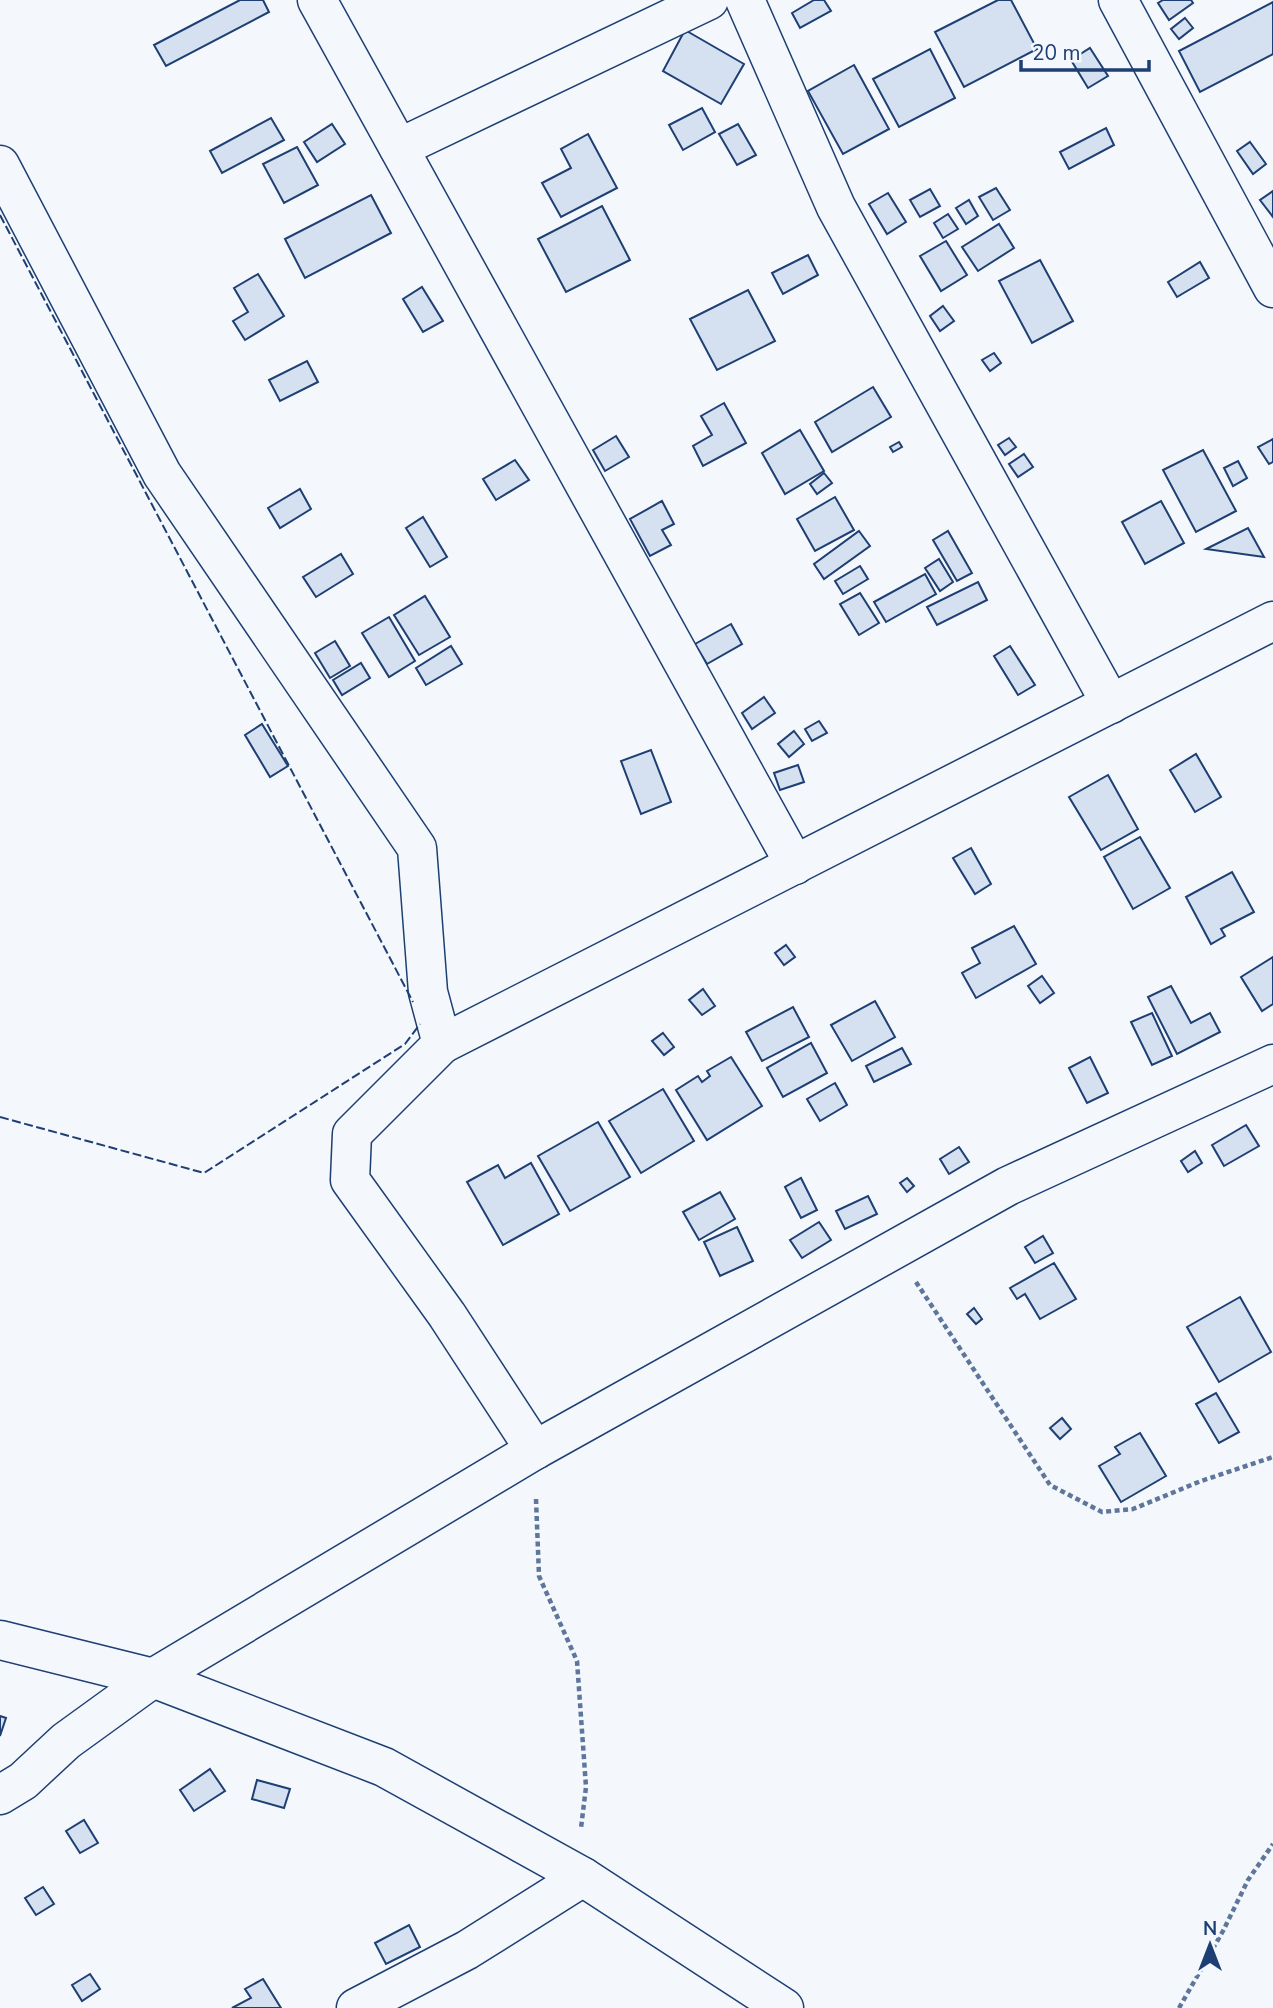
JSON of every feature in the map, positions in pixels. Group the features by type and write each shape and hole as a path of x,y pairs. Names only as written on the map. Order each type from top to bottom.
{"street":[{"path":"317,0 795,865"},
{"path":"399,148 709,0"},
{"path":"745,0 836,207 1111,704"},
{"path":"1118,0 1273,288"},
{"path":"0,165 162,474 417,848 428,992 442,1045"},
{"path":"535,1450 447,1315 350,1180 352,1135 442,1045 1273,621"},
{"path":"0,1795 23,1781 66,1741 153,1678 535,1450 1008,1186 1273,1064"},
{"path":"0,1640 153,1678 384,1767 583,1877 783,2008"},
{"path":"356,2008 467,1950 583,1877"}],"path":[{"path":"895,1251 1050,1485 1102,1512 1133,1509 1201,1481 1273,1457"},
{"path":"535,1450 539,1576 577,1661 586,1787 580,1837 583,1877"},
{"path":"1179,2008 1223,1931 1248,1880 1273,1844"}],"building":[{"path":"240,0 263,0 269,12 166,66 154,45"},
{"path":"814,0 824,0 831,11 800,28 792,13"},
{"path":"998,0 1011,0 1037,49 964,87 935,32"},
{"path":"1163,0 1191,0 1193,3 1169,20 1158,3"},
{"path":"1273,2 1273,54 1200,92 1179,51"},
{"path":"1185,18 1193,28 1179,39 1171,29"},
{"path":"685,30 744,64 721,104 663,71"},
{"path":"1090,48 1108,76 1088,88 1071,60"},
{"path":"930,49 955,98 899,127 873,79"},
{"path":"854,65 889,129 843,154 808,91"},
{"path":"702,108 715,132 683,150 669,125"},
{"path":"271,118 284,140 222,173 210,151"},
{"path":"332,124 345,144 317,162 304,142"},
{"path":"738,124 756,155 737,165 719,134"},
{"path":"1106,128 1114,145 1069,169 1060,152"},
{"path":"588,134 617,188 561,217 542,183 571,168 561,149"},
{"path":"1250,142 1266,164 1253,174 1237,151"},
{"path":"297,147 318,185 284,203 263,164"},
{"path":"996,188 1010,210 993,220 979,197"},
{"path":"930,189 940,206 920,217 910,200"},
{"path":"1273,191 1273,217 1260,200"},
{"path":"888,193 906,222 887,234 869,204"},
{"path":"371,195 391,233 305,278 285,239"},
{"path":"969,200 978,216 966,224 956,208"},
{"path":"602,206 630,260 566,292 538,239"},
{"path":"948,214 958,229 943,238 934,223"},
{"path":"999,224 1014,248 978,271 962,247"},
{"path":"946,241 967,275 941,291 920,256"},
{"path":"808,255 818,275 783,294 772,273"},
{"path":"1040,260 1073,321 1032,343 999,281"},
{"path":"1200,262 1209,278 1177,297 1168,282"},
{"path":"258,274 284,316 245,340 233,321 248,312 234,288"},
{"path":"422,287 443,321 423,332 403,299"},
{"path":"748,290 775,341 717,370 690,319"},
{"path":"943,306 954,321 940,331 930,316"},
{"path":"994,353 1001,363 990,371 982,360"},
{"path":"307,361 318,382 280,401 269,380"},
{"path":"873,387 891,417 832,452 815,422"},
{"path":"724,403 746,443 703,466 693,446 712,435 701,416"},
{"path":"800,430 824,471 785,494 762,453"},
{"path":"616,436 629,457 605,471 593,450"},
{"path":"1009,438 1016,447 1005,455 998,445"},
{"path":"1273,439 1273,462 1269,464 1258,447"},
{"path":"899,442 902,447 893,452 890,447"},
{"path":"1203,450 1236,511 1196,532 1163,470"},
{"path":"1024,454 1033,467 1018,477 1009,464"},
{"path":"515,460 529,480 496,500 483,479"},
{"path":"1238,461 1247,478 1233,486 1224,468"},
{"path":"824,473 832,483 817,494 810,484"},
{"path":"300,489 311,509 280,528 268,508"},
{"path":"835,497 854,530 815,551 797,519"},
{"path":"662,501 674,524 662,530 671,545 650,556 630,519"},
{"path":"1161,501 1184,543 1145,564 1122,522"},
{"path":"423,517 447,557 430,567 406,528"},
{"path":"1248,528 1264,557 1206,549"},
{"path":"859,531 870,546 824,579 814,564"},
{"path":"948,531 972,573 957,581 933,540"},
{"path":"341,554 353,574 316,597 303,577"},
{"path":"939,559 953,582 940,591 925,568"},
{"path":"860,566 868,579 843,594 835,581"},
{"path":"925,574 936,594 886,622 874,602"},
{"path":"978,582 987,600 937,625 927,607"},
{"path":"860,593 879,623 859,635 840,604"},
{"path":"425,596 450,637 419,655 394,615"},
{"path":"389,617 415,661 389,677 362,633"},
{"path":"731,624 742,644 707,664 695,644"},
{"path":"335,641 350,666 330,678 315,653"},
{"path":"451,646 462,664 426,685 416,668"},
{"path":"1010,646 1035,685 1018,695 994,656"},
{"path":"361,663 370,678 342,695 333,680"},
{"path":"764,697 775,713 752,729 742,713"},
{"path":"819,721 827,733 812,741 805,729"},
{"path":"262,724 288,766 270,777 245,735"},
{"path":"794,731 804,744 789,757 778,744"},
{"path":"651,750 671,802 641,814 621,761"},
{"path":"1196,754 1221,797 1195,812 1170,770"},
{"path":"798,765 804,782 780,790 774,773"},
{"path":"1108,775 1138,829 1101,850 1069,797"},
{"path":"1140,837 1170,888 1133,909 1104,857"},
{"path":"971,848 991,884 975,894 953,858"},
{"path":"1232,872 1254,912 1221,929 1225,936 1211,944 1186,897"},
{"path":"1014,926 1036,964 976,998 962,973 980,963 972,948"},
{"path":"786,945 795,957 784,965 775,953"},
{"path":"1273,957 1273,1004 1262,1011 1241,977"},
{"path":"1042,976 1054,993 1040,1003 1028,986"},
{"path":"1171,986 1191,1023 1210,1013 1220,1032 1177,1054 1148,997"},
{"path":"703,989 715,1006 702,1015 689,1000"},
{"path":"875,1001 895,1037 852,1061 831,1025"},
{"path":"793,1007 809,1037 762,1061 746,1032"},
{"path":"1152,1013 1172,1056 1152,1065 1131,1022"},
{"path":"663,1033 674,1047 664,1055 652,1041"},
{"path":"811,1043 827,1073 783,1097 767,1068"},
{"path":"902,1048 911,1064 874,1082 866,1066"},
{"path":"731,1057 762,1106 707,1140 676,1090 698,1076 702,1082 710,1076 707,1071"},
{"path":"1090,1057 1108,1093 1087,1103 1069,1068"},
{"path":"835,1083 847,1105 820,1121 807,1099"},
{"path":"663,1089 694,1141 641,1173 609,1121"},
{"path":"598,1122 630,1177 570,1211 538,1156"},
{"path":"1246,1125 1259,1146 1224,1166 1212,1145"},
{"path":"959,1147 969,1162 949,1174 940,1159"},
{"path":"1195,1151 1202,1163 1188,1172 1181,1161"},
{"path":"531,1163 559,1214 503,1245 467,1182 498,1165 505,1178"},
{"path":"801,1178 817,1210 801,1218 785,1187"},
{"path":"907,1178 914,1186 907,1192 900,1183"},
{"path":"720,1192 735,1219 699,1240 683,1212"},
{"path":"868,1196 877,1214 845,1229 836,1211"},
{"path":"819,1222 831,1240 802,1258 790,1240"},
{"path":"737,1227 753,1261 720,1276 704,1242"},
{"path":"1043,1236 1053,1253 1035,1263 1025,1247"},
{"path":"1054,1263 1076,1299 1040,1319 1025,1294 1017,1299 1010,1288"},
{"path":"1240,1297 1271,1352 1219,1382 1187,1327"},
{"path":"974,1308 982,1319 976,1324 967,1314"},
{"path":"1216,1393 1239,1432 1219,1443 1196,1404"},
{"path":"1062,1418 1071,1429 1060,1439 1050,1428"},
{"path":"1140,1433 1166,1476 1121,1502 1099,1466 1120,1454 1115,1447"},
{"path":"0,1716 6,1718 0,1736"},
{"path":"210,1769 225,1791 194,1811 180,1790"},
{"path":"257,1780 290,1789 284,1808 252,1799"},
{"path":"84,1820 98,1843 80,1853 66,1831"},
{"path":"43,1887 54,1904 36,1915 25,1898"},
{"path":"409,1925 420,1947 386,1964 375,1943"},
{"path":"90,1974 100,1989 82,2001 72,1985"},
{"path":"263,1979 281,2008 232,2008 251,1998 245,1989"}],"fence":[{"path":"0,215 413,1002"},
{"path":"0,1117 204,1173 405,1044 420,1024"}]}
